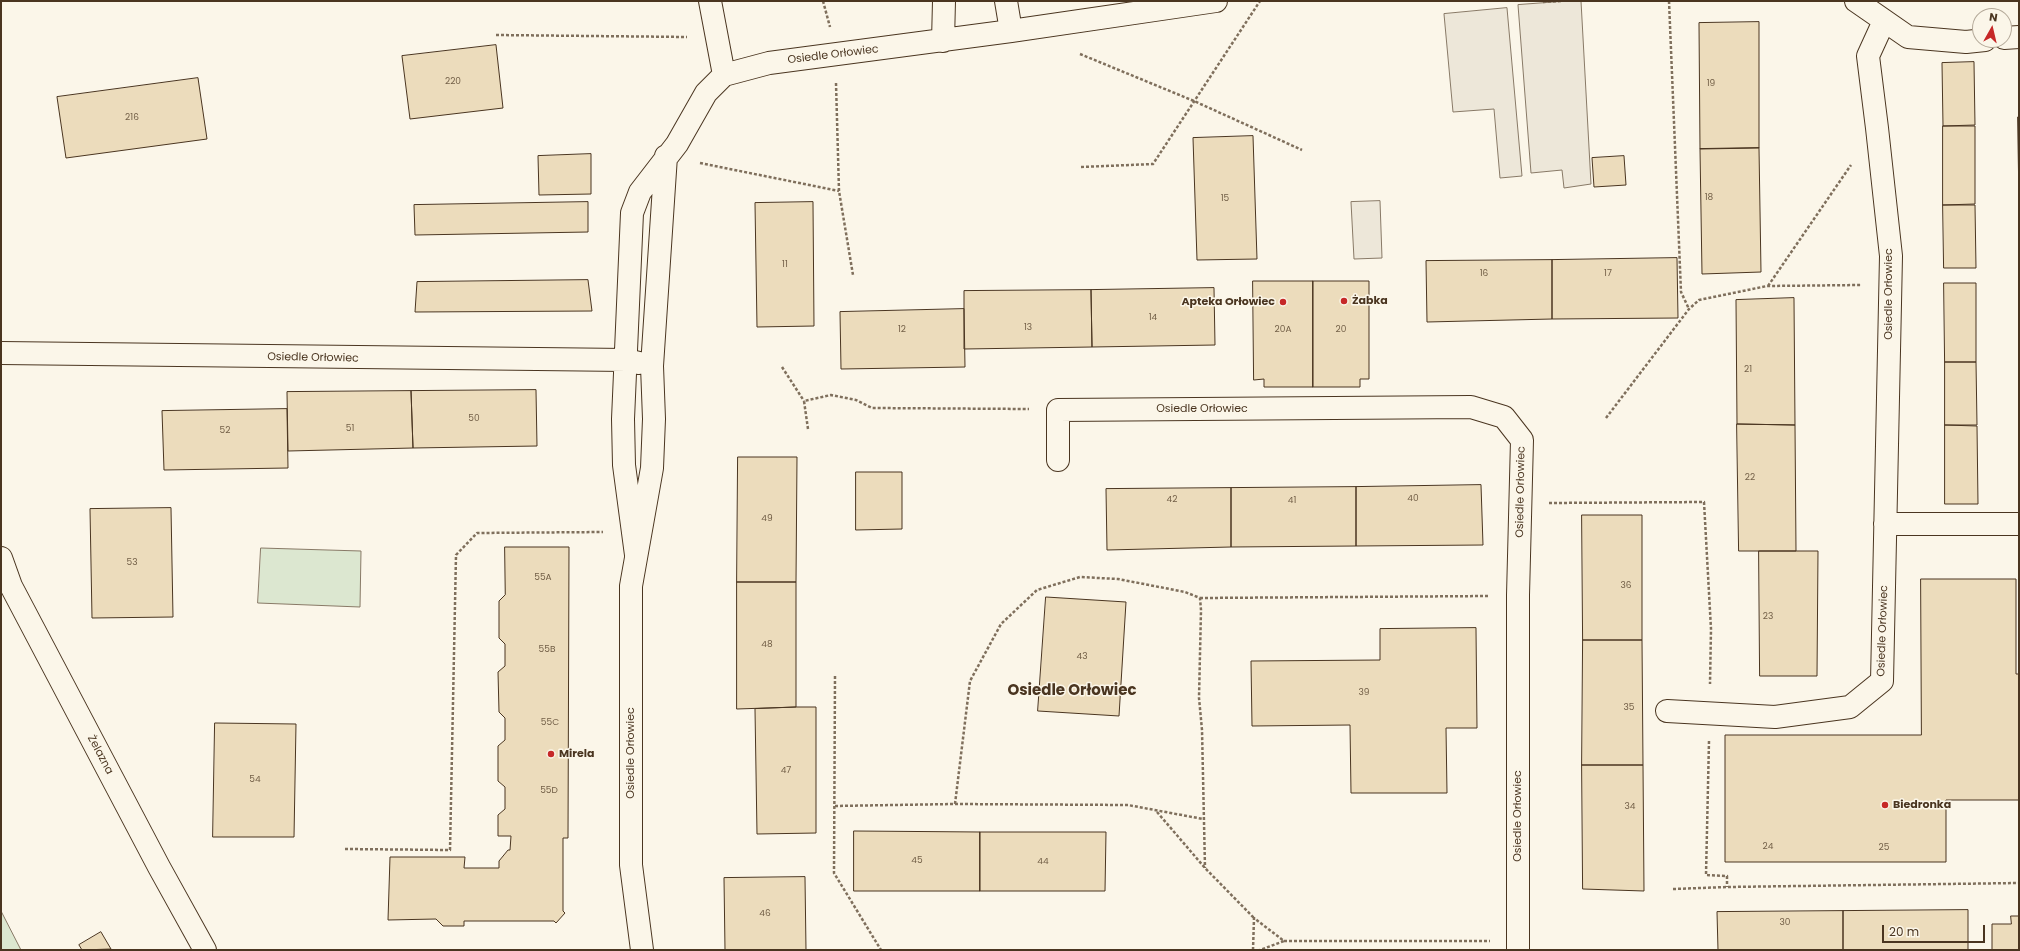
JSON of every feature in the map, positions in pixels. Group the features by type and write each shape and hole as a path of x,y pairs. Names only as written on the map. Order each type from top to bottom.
{"street":[{"path":"710,1 724,75"},
{"path":"943,41 944,1"},
{"path":"1006,1 1011,31"},
{"name":"Osiedle Orłowiec","path":"636,555 624,465 626,360 632,213 640,192 666,156 677,144 706,93 724,75 769,63 943,41 1216,1"},
{"path":"1856,1 1908,37 1972,41"},
{"name":"Osiedle Orłowiec","path":"1666,710 1775,716 1850,707 1882,681 1891,256 1868,56 1884,21"},
{"name":"Osiedle Orłowiec","path":"642,950 631,865 631,586 652,468 654,419 652,366 666,156"},
{"name":"Osiedle Orłowiec","path":"1,353 626,360 652,366"},
{"name":"Osiedle Orłowiec","path":"1058,410 1471,407 1504,417 1522,440 1518,595 1518,945"},
{"path":"1058,410 1058,460"},
{"path":"1886,524 2019,524"},
{"name":"Żelazna","path":"1,558 11,586 205,950"}],"path":[{"path":"823,1 836,55 839,191 853,275"},
{"path":"1081,167 1153,164 1260,1"},
{"path":"1543,2 1562,1"},
{"path":"1668,1 1681,292 1689,309"},
{"path":"496,35 718,38"},
{"path":"1080,54 1194,101 1302,150"},
{"path":"1767,286 1877,128"},
{"path":"666,156 839,191"},
{"path":"1606,418 1689,309 1699,300 1767,286 1890,285"},
{"path":"782,367 804,401 808,429"},
{"path":"804,401 831,395 856,400 872,408 1058,410"},
{"path":"1521,503 1704,502 1711,629 1706,874 1727,876 1727,887"},
{"path":"345,849 450,850 456,555 477,533 604,532"},
{"path":"955,804 970,681 1001,624 1037,590 1080,577 1110,578 1185,592 1200,598 1518,595"},
{"path":"1200,598 1199,698 1202,730 1205,868"},
{"path":"835,676 834,874 881,950"},
{"path":"835,806 955,804 1128,805 1156,812 1204,819"},
{"path":"1156,812 1205,868 1254,918 1284,941"},
{"path":"1673,890 1727,887 2019,883"},
{"path":"1253,950 1254,918"},
{"path":"1260,950 1284,941 1518,945"}],"green space":[{"path":"261,548 361,551 360,607 258,603"},
{"path":"1,911 21,950 1,950"}],"shaded area":[{"path":"1581,1 1591,184 1564,188 1562,170 1531,173 1518,5"},
{"path":"1507,8 1522,176 1500,178 1494,109 1453,112 1444,14"},
{"path":"1380,201 1382,258 1354,259 1351,202"}],"building":[{"path":"1759,22 1759,148 1700,149 1699,23"},
{"path":"496,45 503,108 410,119 402,56"},
{"path":"1974,62 1975,125 1943,126 1942,63"},
{"path":"198,78 207,139 66,158 57,97"},
{"path":"2018,117 2019,117 2019,202"},
{"path":"1943,126 1975,126 1975,204 1943,205"},
{"path":"1253,136 1257,259 1197,260 1193,138"},
{"path":"1759,148 1761,272 1702,274 1700,149"},
{"path":"591,154 591,194 539,195 538,156"},
{"path":"1624,156 1626,185 1594,187 1592,158"},
{"path":"588,202 588,232 415,235 414,205"},
{"path":"813,202 814,326 757,327 755,203"},
{"path":"1943,205 1975,205 1976,268 1944,268"},
{"path":"1677,258 1678,318 1552,319 1552,260"},
{"path":"1552,260 1552,319 1427,322 1426,261"},
{"path":"588,280 592,311 415,312 417,282"},
{"path":"1253,281 1313,281 1313,387 1264,387 1264,379 1254,380"},
{"path":"1313,281 1369,281 1369,379 1360,379 1360,387 1313,387"},
{"path":"1944,283 1976,283 1976,362 1945,362"},
{"path":"1214,288 1215,345 1092,347 1091,290"},
{"path":"1091,290 1092,347 964,349 964,291"},
{"path":"1794,298 1795,425 1737,424 1736,300"},
{"path":"964,309 965,367 841,369 840,312"},
{"path":"1945,362 1976,362 1977,425 1945,425"},
{"path":"536,390 537,446 413,448 411,391"},
{"path":"411,391 413,448 288,451 287,392"},
{"path":"287,409 288,468 164,470 162,411"},
{"path":"1737,424 1795,425 1796,551 1739,551"},
{"path":"1945,425 1977,426 1978,504 1945,504"},
{"path":"738,457 797,457 796,582 737,582"},
{"path":"856,472 902,472 902,529 856,530"},
{"path":"1481,485 1483,545 1356,546 1356,487"},
{"path":"1356,487 1356,546 1231,547 1231,488"},
{"path":"1231,488 1231,547 1107,550 1106,489"},
{"path":"171,508 173,617 92,618 90,509"},
{"path":"1582,515 1642,515 1642,640 1583,640"},
{"path":"505,547 569,547 568,838 563,838 563,911 565,913 556,923 554,921 464,921 464,926 443,926 436,919 388,920 390,857 465,857 464,868 499,868 499,861 508,850 510,850 511,836 498,836 498,815 505,809 505,787 498,781 498,746 505,740 505,718 499,712 498,672 505,666 505,644 499,638 499,601 505,595"},
{"path":"1759,551 1818,551 1817,676 1760,676"},
{"path":"1921,579 2016,579 2016,674 2019,674 2019,800 1946,800 1946,862 1725,862 1725,735 1921,735"},
{"path":"737,582 796,582 796,707 737,709"},
{"path":"1046,597 1126,602 1119,716 1038,711"},
{"path":"1476,628 1477,728 1446,728 1447,793 1351,793 1350,725 1252,726 1251,661 1380,660 1380,629"},
{"path":"1583,640 1642,640 1643,765 1582,765"},
{"path":"816,707 816,833 757,834 755,709"},
{"path":"215,723 296,724 294,837 213,837"},
{"path":"1582,765 1643,765 1644,891 1583,889"},
{"path":"854,831 980,832 980,891 854,891"},
{"path":"980,832 1106,832 1105,891 980,891"},
{"path":"805,877 806,950 725,950 724,878"},
{"path":"1968,910 1968,950 1843,950 1843,911"},
{"path":"1843,911 1843,950 1718,950 1717,912"},
{"path":"2011,916 2019,916 2019,950 1992,950 1992,924 2011,924"},
{"path":"101,932 111,949 82,950 79,945"}],"place":[{"name":"Żabka","path":"1344,301"},
{"name":"Apteka Orłowiec","path":"1283,302"},
{"name":"Mirela","path":"551,754"},
{"name":"Biedronka","path":"1885,805"}],"district":[{"name":"Osiedle Orłowiec","path":"1072,691"}]}
